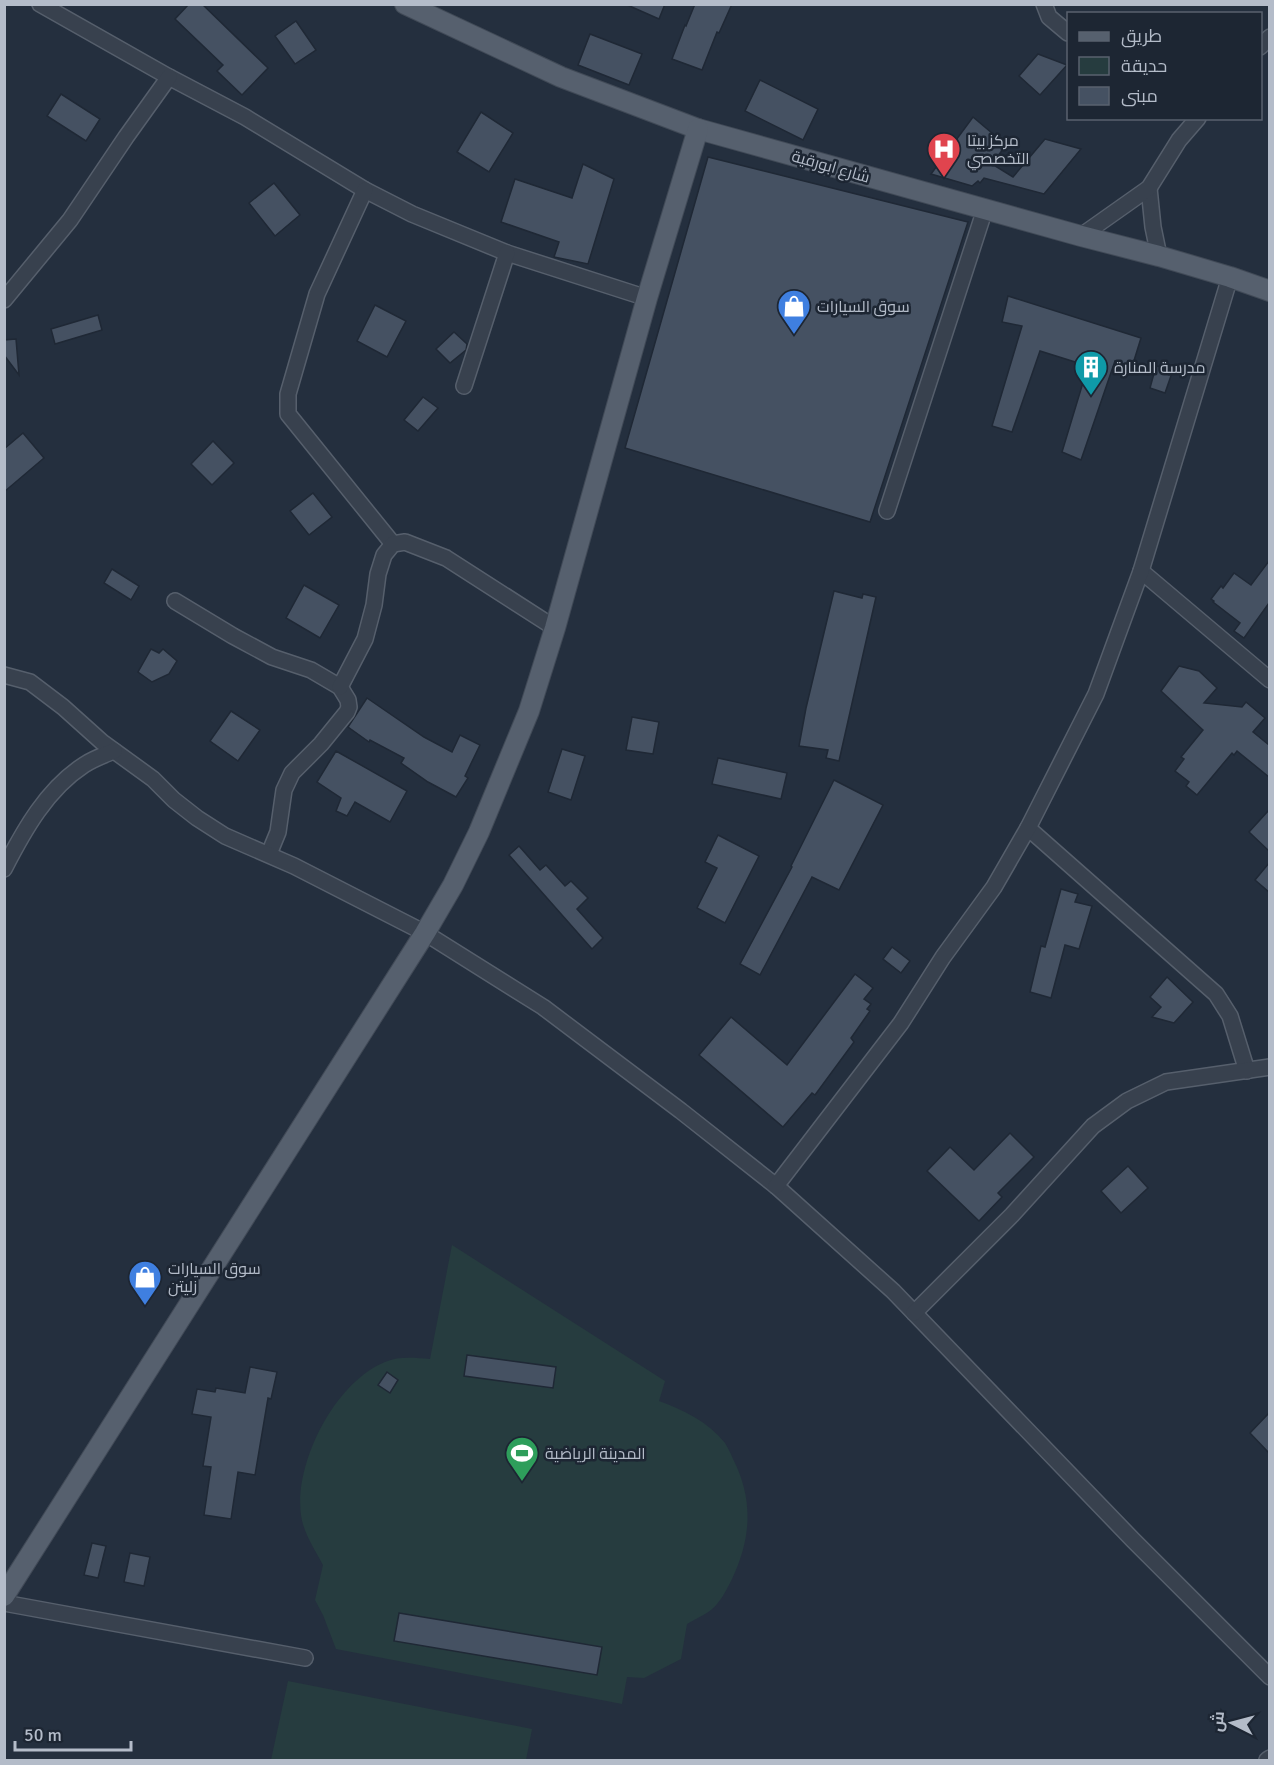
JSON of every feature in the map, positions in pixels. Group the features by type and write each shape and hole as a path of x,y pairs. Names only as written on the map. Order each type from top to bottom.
{"main road":[{"name":"شارع ابورقية","path":"410,6 561,77 698,129 1159,256 1269,291"},
{"path":"4,1596 425,933 453,885 479,832 529,711 555,627 647,298 698,129"}],"street":[{"path":"40,4 245,117 365,190 412,214 507,253 647,298"},
{"path":"1044,4 1049,16 1067,32"},
{"path":"4,300 70,220 169,77"},
{"path":"1081,236 1149,188 1179,140 1196,120"},
{"path":"1149,188 1159,256"},
{"path":"365,190 317,294 288,394 287,406 288,414 393,544"},
{"path":"887,511 985,209"},
{"path":"464,386 507,253"},
{"path":"776,1186 901,1023 943,957 994,887 1028,828 1096,694 1142,571 1230,277"},
{"path":"340,687 365,639 374,605 378,574 384,555 393,544 405,542 446,558 555,627"},
{"path":"1142,571 1269,680"},
{"path":"175,601 272,657 312,670 340,687 348,699 347,712 321,744 292,773 284,790 278,832 269,854"},
{"path":"4,675 30,682 63,707 102,742 153,779 174,800 225,836 269,854 425,933 543,1007 776,1186 893,1291 1133,1540 1269,1677"},
{"path":"4,868 34,816 55,790 86,764 114,750"},
{"path":"1028,828 1216,994 1230,1016 1247,1071"},
{"path":"914,1313 1012,1215 1093,1126 1127,1101 1166,1082 1269,1067"},
{"path":"4,1603 305,1658"}],"green space":[{"name":"المدينة الرياضية","path":"452,1245 665,1381 659,1401 686,1413 711,1429 725,1443 740,1474 748,1519 743,1549 730,1583 714,1607 687,1624 681,1659 644,1678 627,1677 622,1704 336,1649 315,1600 323,1565 307,1534 301,1515 304,1472 311,1449 335,1405 367,1372 396,1359 430,1359"},
{"path":"288,1681 532,1729 526,1760 271,1760"}],"building":[{"path":"189,4 202,4 268,68 242,95 217,71 223,65 175,19"},
{"path":"625,4 665,4 659,19"},
{"path":"695,4 732,4 719,33 717,32 702,70 672,59"},
{"path":"296,21 316,50 295,64 275,36"},
{"path":"590,34 642,54 629,85 578,65"},
{"path":"1038,54 1067,65 1040,95 1019,76"},
{"path":"760,80 818,109 803,140 745,111"},
{"path":"61,94 100,119 86,141 47,116"},
{"path":"481,112 513,133 489,172 457,152"},
{"path":"973,117 1006,145 992,164 1013,177 1045,139 1081,149 1044,194 984,178 980,183 978,181 972,186 931,174"},
{"name":"سوق السيارات","path":"708,157 968,222 870,522 625,448"},
{"path":"583,164 614,179 588,264 554,257 559,242 501,222 515,179 572,198"},
{"path":"274,183 300,215 275,236 249,203"},
{"name":"مدرسة المنارة","path":"1008,296 1141,338 1132,367 1115,361 1081,460 1062,452 1088,366 1040,351 1012,432 992,426 1022,326 1002,322"},
{"path":"375,305 406,321 387,357 357,341"},
{"path":"98,315 102,330 55,344 51,329"},
{"path":"454,332 467,344 466,350 450,363 436,349"},
{"path":"16,339 19,375 4,355 4,340"},
{"path":"1156,366 1173,370 1165,393 1150,388"},
{"path":"423,397 438,408 418,431 404,420"},
{"path":"23,433 44,458 4,492 4,449"},
{"path":"213,441 234,463 212,485 191,464"},
{"path":"313,493 332,517 309,535 290,511"},
{"path":"1269,561 1269,603 1244,638 1234,631 1240,623 1211,599 1234,573 1251,585"},
{"path":"112,569 139,586 131,600 104,583"},
{"path":"304,585 339,605 320,638 286,618"},
{"path":"834,591 862,598 863,594 876,597 839,761 826,758 828,750 799,746"},
{"path":"151,649 159,653 163,649 177,661 169,674 152,682 138,672"},
{"path":"1179,666 1199,671 1217,688 1204,703 1242,707 1246,702 1265,718 1253,732 1269,745 1269,777 1237,751 1234,755 1232,753 1197,795 1186,786 1189,782 1175,771 1184,759 1181,757 1203,730 1161,691"},
{"path":"367,698 424,737 452,752 460,735 480,745 465,776 468,778 456,797 428,782 401,763 404,758 370,740 369,742 348,727"},
{"path":"231,711 260,730 238,761 210,741"},
{"path":"632,717 659,722 653,754 626,750"},
{"path":"562,749 585,756 571,800 548,792"},
{"path":"336,751 407,791 390,822 355,802 347,816 336,811 341,798 317,782"},
{"path":"718,758 787,773 781,799 712,784"},
{"path":"834,780 883,805 839,890 812,877 760,975 740,964 792,867"},
{"path":"1269,810 1269,851 1249,832"},
{"path":"718,835 759,856 725,923 697,908 717,868 705,862"},
{"path":"519,846 540,870 546,865 565,886 571,881 588,898 577,909 603,938 592,949 509,855"},
{"path":"1269,863 1269,892 1255,880"},
{"path":"1061,889 1078,894 1075,902 1092,906 1079,949 1065,945 1051,998 1030,992 1041,946 1045,947"},
{"path":"892,947 910,961 901,973 883,959"},
{"path":"855,974 873,988 864,999 871,1004 867,1009 870,1011 851,1038 854,1042 815,1095 812,1093 783,1127 699,1055 731,1017 787,1065"},
{"path":"1167,977 1193,1002 1174,1023 1152,1017 1161,1007 1150,997"},
{"path":"1010,1133 1034,1157 998,1193 1002,1197 979,1221 927,1171 950,1147 974,1170"},
{"path":"1128,1166 1148,1188 1121,1213 1101,1191"},
{"path":"467,1355 556,1367 553,1388 464,1376"},
{"path":"250,1367 277,1372 271,1399 268,1398 255,1475 238,1472 231,1519 204,1515 211,1467 203,1466 211,1417 192,1414 197,1389 215,1392 216,1388 245,1393"},
{"path":"387,1372 398,1380 390,1393 378,1385"},
{"path":"1269,1413 1269,1453 1250,1433"},
{"path":"92,1543 106,1546 98,1578 84,1575"},
{"path":"130,1553 150,1557 144,1586 124,1582"},
{"path":"399,1613 602,1647 597,1675 394,1641"}],"place":[{"name":"مركز بيتا التخصصي","path":"944,178"},
{"name":"سوق السيارات","path":"794,335"},
{"name":"مدرسة المنارة","path":"1091,396"},
{"name":"سوق السيارات زليتن","path":"145,1306"},
{"name":"المدينة الرياضية","path":"522,1482"}]}
